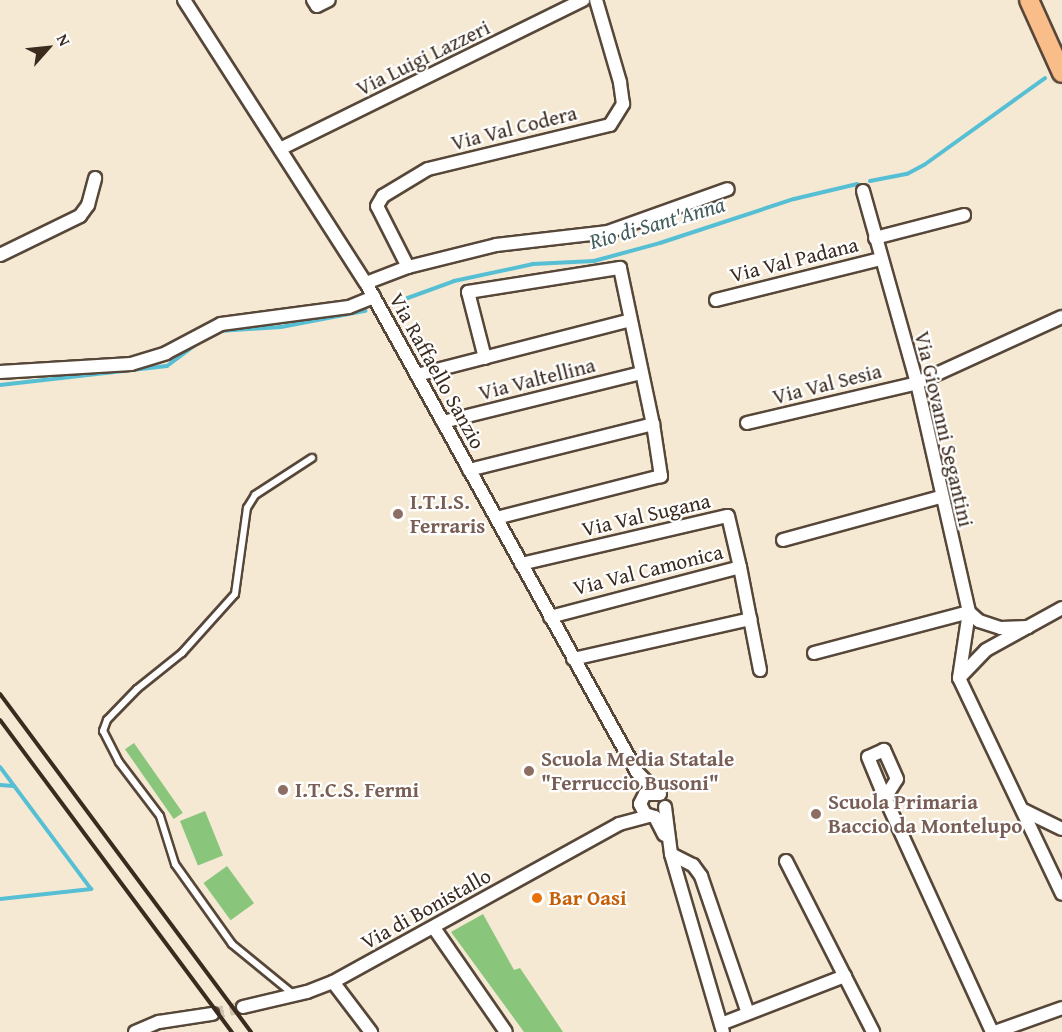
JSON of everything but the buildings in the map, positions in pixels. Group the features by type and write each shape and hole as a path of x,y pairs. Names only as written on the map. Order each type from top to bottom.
{"main road":[{"path":"1029,0 1057,47 1062,73"}],"street":[{"name":"Via Raffaello Sanzio","path":"184,0 366,283 637,772 656,792 663,796 670,849 722,1028"},
{"path":"314,0 317,6 329,0"},
{"name":"Via Luigi Lazzeri","path":"280,149 583,0"},
{"name":"Via Val Codera","path":"408,267 377,206 382,196 428,170 610,125 623,104 620,82 596,0"},
{"path":"0,255 80,216 88,205 95,178"},
{"path":"366,283 408,267 496,245 608,232 728,189"},
{"name":"Via Giovanni Segantini","path":"863,191 880,259 917,383 940,496 969,612 959,678"},
{"path":"875,238 964,215"},
{"name":"Via Val Padana","path":"716,300 880,259"},
{"name":"Via Valtellina","path":"485,358 468,292 620,268 628,321 653,424 661,476 496,518"},
{"path":"0,372 131,364 166,353 221,324 349,307 374,297"},
{"name":"Via Val Sesia","path":"747,423 917,383 1062,317"},
{"name":"Via Valtellina","path":"417,375 628,321"},
{"name":"Via Valtellina","path":"443,422 641,373"},
{"path":"469,470 653,424"},
{"path":"783,540 940,496"},
{"name":"Via Val Sugana","path":"521,564 729,516 740,567"},
{"name":"Via Val Camonica","path":"550,616 740,567 760,670"},
{"path":"1062,608 986,650 959,678 965,697 1062,894"},
{"path":"814,653 969,612 979,621 1001,628 1028,627"},
{"path":"573,659 750,619"},
{"path":"963,651 986,650"},
{"name":"Via Raffaello Sanzio","path":"637,772 642,799 641,808 651,816 670,849"},
{"path":"642,799 656,792"},
{"path":"885,798 994,1032 1019,1028 1062,1008"},
{"name":"Via di Bonistallo","path":"619,824 642,799"},
{"path":"651,816 665,807"},
{"path":"1022,809 1062,829"},
{"name":"Via di Bonistallo","path":"243,1007 333,982 619,824 651,816"},
{"path":"670,849 693,865 701,876 748,1013"},
{"path":"786,861 873,1032"},
{"path":"434,928 506,1032"},
{"path":"722,1028 748,1013 845,976"},
{"path":"333,982 371,1032"},
{"path":"135,1032 159,1022 212,1014"}],"lane":[{"path":"293,994 232,944 175,864 160,816 105,742 103,731 130,697 182,653 235,594 247,508 255,495 312,458"}],"green space":[{"path":"134,743 183,813 174,819 125,749"},
{"path":"205,811 223,856 198,866 180,821"},
{"path":"227,866 254,903 231,920 204,883"},
{"path":"483,914 514,970 520,968 563,1032 524,1032 451,932"}],"waterway":[{"name":"Rio di Sant'Anna","path":"870,181 907,174 924,165 1045,78"},
{"name":"Rio di Sant'Anna","path":"394,303 454,281 533,264 594,261 660,243 794,199 857,184"},
{"name":"Rio di Sant'Anna","path":"219,331 281,327 365,311"},
{"name":"Rio di Sant'Anna","path":"0,385 167,366 202,340"},
{"path":"0,767 91,889"},
{"path":"0,785 14,786"},
{"path":"0,899 91,889"}],"tunnel":[{"path":"212,1014 243,1007"}],"railway":[{"path":"0,694 251,1032"},
{"path":"0,720 232,1032"}],"place":[{"name":"I.T.I.S. Ferraris","path":"398,514"},
{"name":"Scuola Media Statale \"Ferruccio Busoni\"","path":"529,771"},
{"name":"I.T.C.S. Fermi","path":"283,790"},
{"name":"Scuola Primaria Baccio da Montelupo","path":"816,814"},
{"name":"Bar Oasi","path":"537,898"}]}
